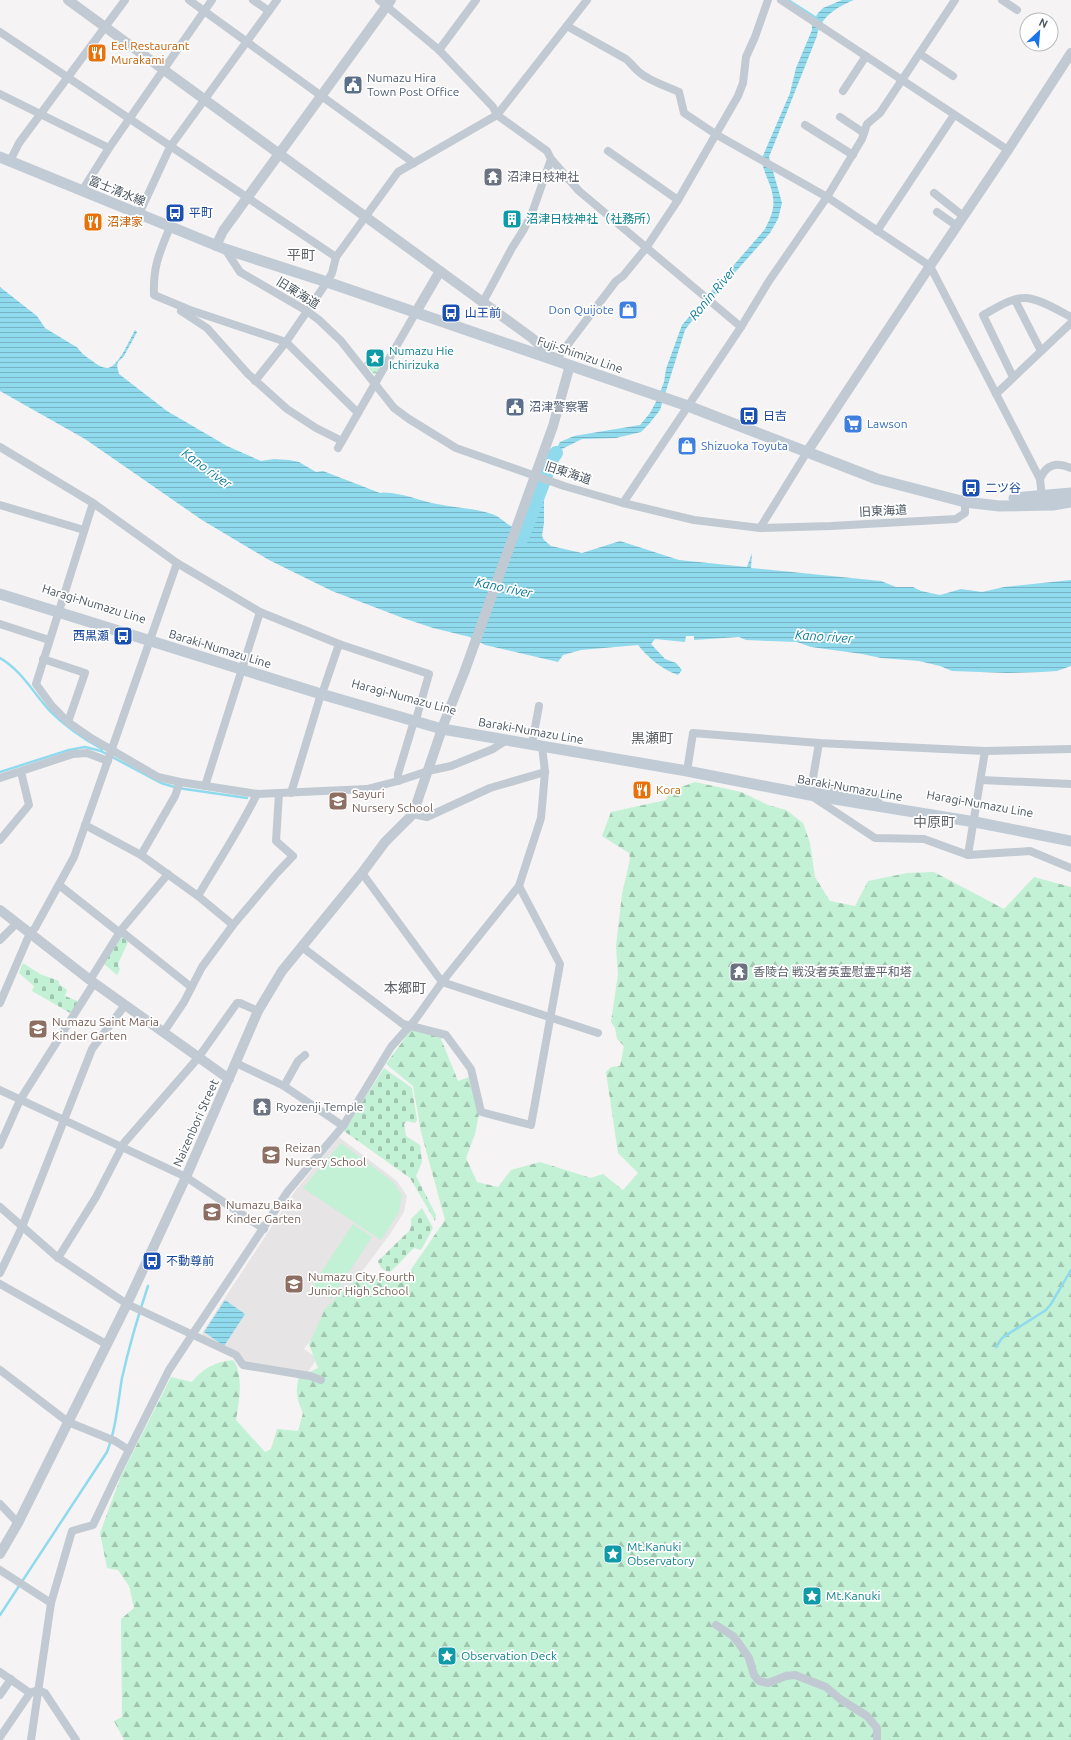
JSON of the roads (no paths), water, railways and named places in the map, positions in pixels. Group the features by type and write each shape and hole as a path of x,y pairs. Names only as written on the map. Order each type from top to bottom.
{"main road":[{"name":"富士清水線","path":"5,159 221,247"},
{"name":"Fuji-Shimizu Line","path":"221,247 416,312 688,406 877,479 965,499"},
{"path":"965,499 1042,497 1071,493"},
{"path":"965,499 999,506 1053,505 1071,502"},
{"name":"Haragi-Numazu Line","path":"0,588 60,610"},
{"name":"Baraki-Numazu Line","path":"0,594 60,610 415,719 443,726 507,740 536,743 688,768 975,819 1071,841"},
{"name":"Haragi-Numazu Line","path":"443,726 536,743"},
{"name":"Haragi-Numazu Line","path":"975,819 1071,833"}],"street":[{"path":"68,0 532,338 556,360 616,281 623,276 646,248 678,200 717,135 738,96 743,83 746,57 768,0"},
{"path":"5,159 19,143 124,0"},
{"path":"189,0 414,163"},
{"path":"82,191 109,148 212,0"},
{"path":"253,0 269,11"},
{"path":"139,214 170,147 277,0"},
{"path":"439,50 476,0"},
{"path":"256,381 286,342 327,282 332,273 336,257 398,172 497,115 588,0"},
{"path":"781,0 1008,150"},
{"path":"623,503 741,326 769,281 827,198 853,155 867,124 880,113 955,0"},
{"path":"1002,0 1017,10"},
{"path":"221,247 223,231 322,96 386,2 439,50 493,107 497,115 547,151 551,159 579,191 741,326"},
{"path":"567,26 626,59 638,72 646,77 679,92 684,113 717,135 827,198 930,266 1040,479 1042,497"},
{"path":"0,32 129,120 336,257"},
{"path":"760,528 807,452 1071,53"},
{"path":"920,54 953,76"},
{"path":"843,91 866,56"},
{"path":"0,94 109,148"},
{"path":"877,231 954,115"},
{"path":"840,117 864,133"},
{"path":"805,125 853,155"},
{"path":"608,151 678,200"},
{"path":"483,302 532,213 551,159"},
{"path":"934,193 964,216"},
{"path":"937,212 957,226"},
{"path":"170,227 156,263 153,282 154,295 170,303 207,328 256,381 301,419 340,445 440,271"},
{"name":"旧東海道","path":"221,247 240,272 307,311 341,341 394,408 409,419 456,448 564,486 623,503 694,520 760,528 831,526 956,519 965,513 965,499"},
{"path":"1013,377 984,316 1015,300 1024,298 1034,300 1071,317"},
{"path":"1015,300 1042,351"},
{"path":"170,303 286,342 358,413"},
{"path":"996,394 1071,323"},
{"path":"546,772 490,788 426,817 413,814 443,726 464,673 553,426 570,365"},
{"path":"0,447 93,503 177,563 260,612 339,644 430,674 398,774 398,781"},
{"path":"1040,479 1048,466 1056,464 1071,468"},
{"path":"93,503 36,684 52,706 68,722 158,777 180,782 257,794 367,789 428,771 451,766 493,749 507,740"},
{"path":"0,505 84,530"},
{"path":"0,1003 30,933 35,928 74,857 152,638 177,563"},
{"path":"205,786 260,612"},
{"path":"0,624 49,640"},
{"path":"291,793 339,644"},
{"path":"43,659 85,673 68,722"},
{"path":"31,1740 34,1691 52,1603 72,1531 93,1525 169,1370 288,1191 343,1126 391,1046 409,1027 442,982 519,886 541,818 546,772 536,743 539,706"},
{"path":"688,768 693,733 819,743 985,751 1071,749"},
{"path":"819,743 811,791 875,838 924,839 968,855 1030,851 1071,868"},
{"path":"968,855 985,751"},
{"path":"0,778 73,754 87,753 108,761"},
{"path":"0,840 29,805 21,772"},
{"path":"981,780 1071,784"},
{"path":"141,855 175,796 180,782"},
{"path":"163,1033 184,1002 202,967 233,925 293,856 276,841 279,793"},
{"path":"198,896 242,824 257,794"},
{"name":"Naizenbori Street","path":"0,1554 18,1523 127,1304 186,1177 258,1011 282,971 362,873 384,842 413,814"},
{"path":"85,825 141,855 198,896 233,925"},
{"path":"362,873 442,982 598,1033"},
{"path":"0,1145 20,1100 92,982 120,932 168,874"},
{"path":"59,884 191,987"},
{"path":"302,947 403,1024 409,1027 446,1035 471,1068 481,1112 531,1125 560,964 519,886"},
{"path":"0,910 92,982 229,1079"},
{"path":"0,940 17,923"},
{"path":"58,1258 96,1197 123,1146 198,1058 237,1003 258,1011"},
{"path":"0,1273 22,1227 92,1049 124,1005"},
{"path":"284,1086 298,1061 304,1055"},
{"path":"236,1063 284,1086 343,1126"},
{"path":"0,1090 123,1146 186,1177 264,1229"},
{"path":"0,1207 58,1258 127,1304 236,1355 243,1365 310,1376 321,1380"},
{"path":"0,1284 106,1344"},
{"path":"0,1370 68,1422 115,1441 129,1450"},
{"path":"0,1504 18,1523"},
{"path":"0,1570 52,1603"},
{"path":"716,1625 733,1636 740,1645 749,1658 754,1675 759,1681 768,1683 786,1676 795,1675 826,1687 840,1699 867,1716 877,1728 877,1740"},
{"path":"0,1672 34,1691 45,1693 76,1740"},
{"path":"0,1695 11,1679"},
{"path":"0,1737 34,1691"}],"water":[{"path":"842,0 854,0 836,9 822,23 769,157 782,203 778,219 770,233 685,330 660,410 641,432 616,438 582,439 562,449 552,471 547,471 560,442 574,436 640,425 650,413 664,382 666,369 682,325 765,229 769,221 773,210 772,193 762,163 762,158 790,93 796,68 812,30 812,23 823,8"},
{"name":"Kano river","path":"0,287 37,316 45,328 78,348 96,364 104,368 111,367 115,363 135,330 137,332 124,356 118,362 117,366 119,374 167,411 227,446 261,461 274,459 299,462 316,472 323,471 380,493 394,493 430,503 472,509 496,515 515,528 522,527 526,524 536,511 539,499 544,499 544,523 542,536 551,546 582,553 620,541 679,560 747,567 752,553 751,568 881,581 896,587 913,587 921,591 940,595 961,589 982,592 1004,587 1071,580 1071,666 1057,671 1042,672 1007,673 952,671 940,666 919,661 881,658 811,647 797,642 746,640 739,637 694,640 694,636 686,636 685,642 655,639 651,644 665,659 676,663 682,670 678,675 656,663 638,645 581,650 563,655 558,662 485,645 470,637 433,628 403,618 332,591 269,560 202,520 85,439 0,391"},
{"path":"225,1300 245,1314 224,1346 204,1332"}],"waterway":[{"path":"788,0 818,19"},
{"name":"Ronin River","path":"522,538 553,457 556,453"},
{"path":"0,658 21,675 55,716 88,741 102,749 101,751 161,783 178,788 247,798"},
{"path":"0,772 69,750 85,747 101,751"},
{"path":"996,1347 1002,1338 1046,1310 1071,1270"},
{"path":"0,1615 107,1452 115,1425 122,1378 148,1286"}],"place":[{"name":"Eel Restaurant Murakami","path":"97,53"},
{"name":"Numazu Hira Town Post Office","path":"353,85"},
{"name":"沼津日枝神社","path":"493,177"},
{"name":"平町","path":"175,213"},
{"name":"沼津日枝神社（社務所）","path":"512,219"},
{"name":"沼津家","path":"93,222"},
{"name":"Don Quijote","path":"628,310"},
{"name":"山王前","path":"451,313"},
{"name":"Numazu Hie Ichirizuka","path":"375,358"},
{"name":"沼津警察署","path":"515,407"},
{"name":"日吉","path":"749,416"},
{"name":"Lawson","path":"853,424"},
{"name":"Shizuoka Toyuta","path":"687,446"},
{"name":"二ツ谷","path":"971,488"},
{"name":"西黒瀬","path":"123,636"},
{"name":"Kora","path":"642,790"},
{"name":"Sayuri Nursery School","path":"338,801"},
{"name":"香陵台 戦没者英霊慰霊平和塔","path":"739,972"},
{"name":"Numazu Saint Maria Kinder Garten","path":"38,1029"},
{"name":"Ryozenji Temple","path":"262,1107"},
{"name":"Reizan Nursery School","path":"271,1155"},
{"name":"Numazu Baika Kinder Garten","path":"212,1212"},
{"name":"不動尊前","path":"152,1261"},
{"name":"Numazu City Fourth Junior High School","path":"294,1284"},
{"name":"Mt.Kanuki Observatory","path":"613,1554"},
{"name":"Mt.Kanuki","path":"812,1596"},
{"name":"Observation Deck","path":"447,1656"}],"district":[{"name":"平町","path":"301,255"},
{"name":"黒瀬町","path":"652,738"},
{"name":"中原町","path":"934,822"},
{"name":"本郷町","path":"405,988"}]}
